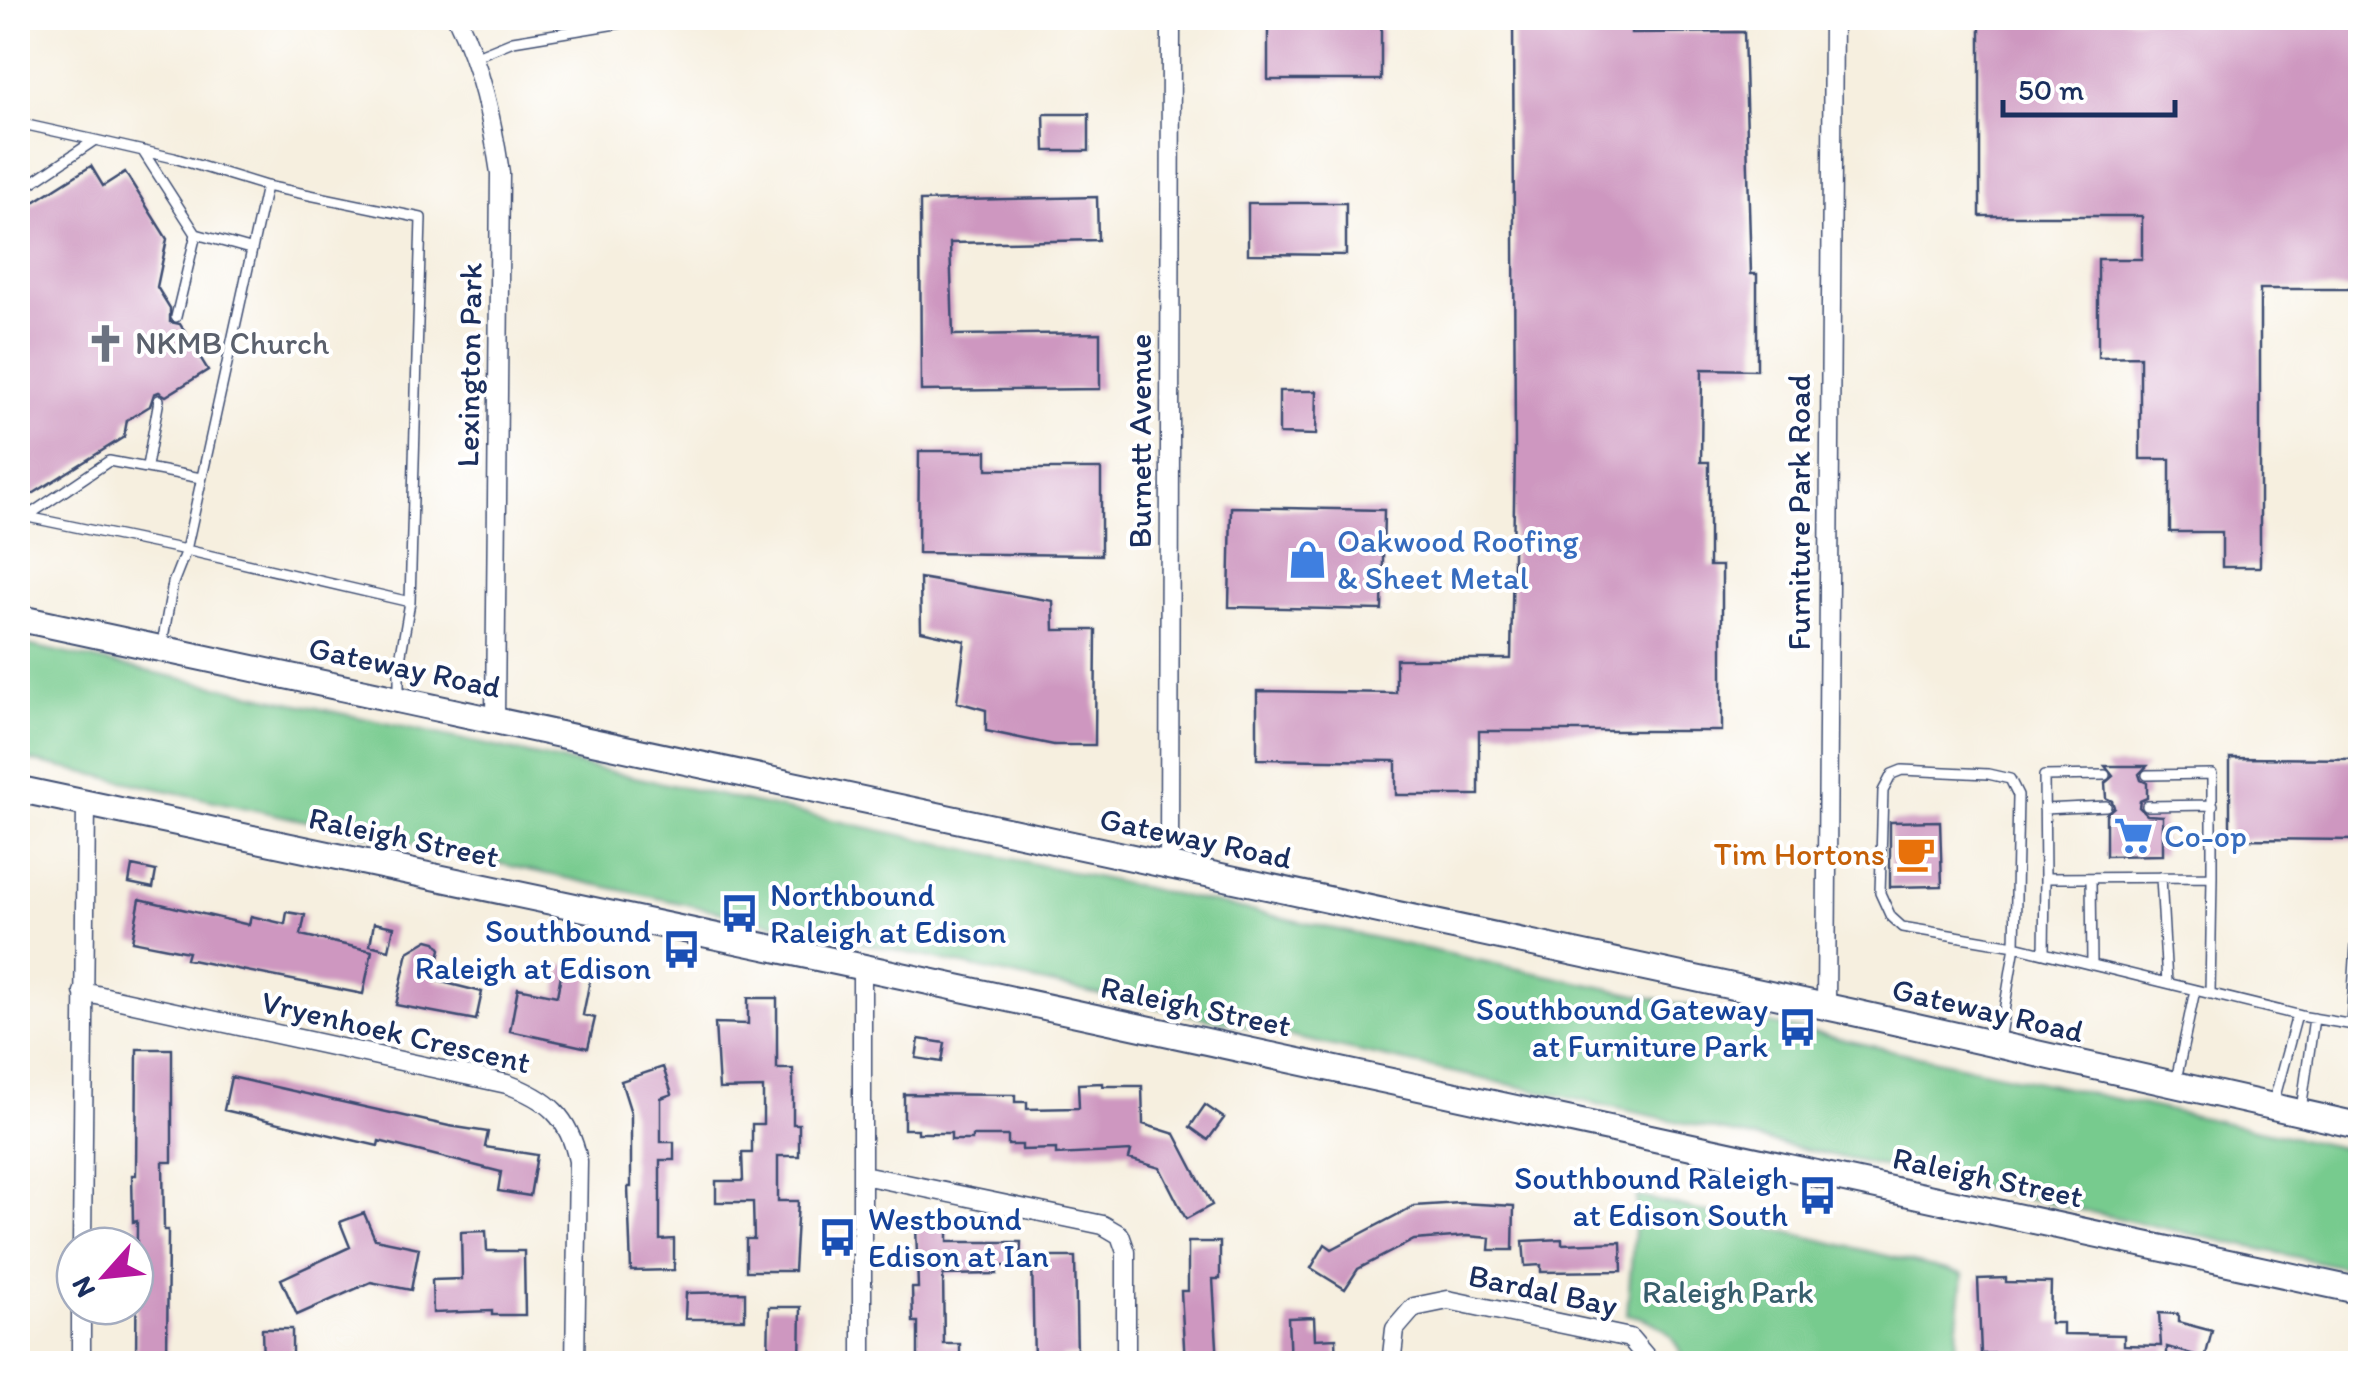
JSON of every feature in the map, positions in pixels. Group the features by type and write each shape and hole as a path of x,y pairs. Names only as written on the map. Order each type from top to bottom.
{"main road":[{"name":"Gateway Road","path":"18,618 2360,1126"},
{"name":"Raleigh Street","path":"18,789 2360,1291"}],"street":[{"name":"Lexington Park","path":"457,18 474,56 491,116 500,173 495,719"},
{"name":"Burnett Avenue","path":"1169,866 1170,18"},
{"name":"Furniture Park Road","path":"1826,1008 1833,18"},
{"path":"82,1226 86,803"},
{"path":"862,967 862,1364"},
{"name":"Vryenhoek Crescent","path":"83,992 506,1084 537,1096 559,1116 573,1138 578,1160 576,1364"},
{"path":"863,1176 1103,1225 1120,1235 1126,1252 1126,1364"},
{"name":"Bardal Bay","path":"1391,1364 1395,1329 1414,1307 1448,1300 1630,1338 1652,1364"},
{"path":"81,1326 81,1364"}],"lane":[{"path":"474,56 513,41 652,18"},
{"path":"18,123 174,158 266,186 421,218 410,602 399,665 399,699"},
{"path":"18,192 95,140"},
{"path":"144,153 196,234 250,250"},
{"path":"161,649 266,186"},
{"path":"176,317 196,234"},
{"path":"147,466 160,400"},
{"path":"22,516 109,461 201,478"},
{"path":"22,516 410,602"},
{"path":"1998,1046 2015,946 2018,796 2010,779 1988,774 1902,770 1892,774 1883,791 1880,893 1891,917 1902,927 1915,931 2015,946 2044,952 2210,994 2356,1025 2356,880"},
{"path":"2147,775 2212,774 2210,994"},
{"path":"2044,952 2044,776 2106,775"},
{"path":"2147,806 2212,805"},
{"path":"2044,809 2106,806"},
{"path":"2161,877 2167,983"},
{"path":"2045,878 2212,877"},
{"path":"2092,878 2092,965"},
{"path":"2175,1085 2194,990"},
{"path":"2272,1106 2296,1014"},
{"path":"2300,1112 2314,1018"}],"green space":[{"path":"18,643 2360,1152 2360,1271 18,758"},
{"name":"Raleigh Park","path":"1637,1196 1963,1274 1954,1363 1684,1363 1676,1343 1664,1329 1627,1314"}],"building":[{"path":"1268,18 1381,18 1381,80 1268,80"},
{"path":"1513,18 1631,18 1631,33 1744,32 1751,274 1757,274 1757,370 1702,369 1701,462 1709,462 1709,566 1722,566 1722,731 1479,731 1479,795 1396,795 1396,761 1257,759 1257,691 1396,693 1396,659 1511,659 1515,451"},
{"path":"1980,18 2360,18 2360,289 2260,289 2260,567 2222,567 2222,532 2170,532 2170,459 2140,459 2140,356 2098,357 2098,259 2142,259 2142,216 1980,216"},
{"path":"1044,114 1089,114 1089,151 1045,151"},
{"name":"NKMB Church","path":"91,166 103,186 125,172 167,239 157,287 170,308 170,322 180,324 208,370 166,396 154,394 150,406 127,420 124,437 18,503 18,212"},
{"path":"1097,197 1098,240 950,243 953,335 1100,333 1100,389 921,391 920,201"},
{"path":"1248,203 1346,203 1346,255 1248,254"},
{"path":"1279,391 1317,391 1316,435 1279,434"},
{"path":"919,451 987,451 987,469 1101,469 1101,555 918,553"},
{"name":"Oakwood Roofing & Sheet Metal","path":"1231,507 1384,510 1382,610 1229,607"},
{"path":"920,578 1053,601 1054,630 1096,630 1095,745 1054,745 986,731 986,710 957,702 965,641 921,631"},
{"path":"2230,758 2360,759 2360,840 2230,839"},
{"path":"2105,766 2147,766 2139,774 2147,783 2147,798 2140,801 2139,807 2147,815 2163,816 2163,855 2106,856 2106,814 2114,807 2106,798 2105,783 2113,776"},
{"name":"Tim Hortons","path":"1940,821 1942,886 1890,887 1890,822"},
{"path":"132,866 156,871 153,888 129,883"},
{"path":"140,899 249,925 251,916 285,924 287,912 305,915 301,935 372,951 363,994 186,959 188,952 132,941"},
{"path":"374,923 394,927 389,950 370,945"},
{"path":"428,940 441,949 434,980 482,992 476,1020 396,1005 408,952"},
{"path":"563,964 592,970 583,1015 595,1018 588,1048 510,1031 518,988 557,996"},
{"path":"748,998 777,998 777,1069 793,1069 793,1124 799,1124 799,1156 778,1156 778,1201 798,1201 794,1271 746,1271 746,1239 754,1239 753,1202 716,1202 716,1181 743,1181 742,1153 752,1153 752,1124 763,1124 763,1088 719,1089 715,1023 748,1024"},
{"path":"919,1039 945,1043 942,1062 916,1058"},
{"path":"137,1049 172,1049 172,1162 163,1162 164,1230 168,1230 167,1364 136,1364 136,1326 155,1326 155,1226 137,1226 137,1221 133,1222 132,1175 136,1175"},
{"path":"663,1067 672,1094 661,1098 661,1142 674,1142 674,1160 660,1160 660,1240 674,1239 674,1270 631,1271 631,1113 621,1081"},
{"path":"231,1077 488,1132 485,1147 537,1155 530,1196 498,1191 501,1172 379,1141 378,1146 224,1110"},
{"path":"1078,1084 1142,1086 1143,1124 1175,1134 1212,1205 1186,1219 1160,1168 1129,1159 1131,1151 1056,1155 1056,1149 1022,1150 1022,1145 1008,1145 1008,1136 951,1140 951,1133 904,1129 904,1094 1015,1095 1015,1102 1027,1102 1027,1109 1079,1108"},
{"path":"1205,1105 1224,1118 1208,1140 1190,1127"},
{"path":"1414,1206 1514,1206 1513,1250 1489,1250 1490,1238 1414,1240 1358,1269 1345,1289 1311,1268 1325,1244 1332,1249"},
{"path":"364,1213 375,1239 419,1248 411,1290 371,1282 297,1315 281,1279 350,1247 340,1222"},
{"path":"948,1224 948,1242 1021,1242 1020,1266 996,1266 997,1274 943,1275 944,1344 960,1344 960,1364 918,1364 918,1322 913,1322 912,1288 918,1288 916,1225"},
{"path":"486,1231 487,1251 524,1251 525,1315 492,1315 492,1311 433,1313 432,1280 462,1279 461,1232"},
{"path":"1562,1239 1562,1244 1621,1242 1622,1271 1541,1272 1541,1265 1525,1266 1523,1241"},
{"path":"1188,1242 1220,1242 1220,1279 1213,1279 1218,1364 1185,1364 1181,1291 1188,1291"},
{"path":"1032,1257 1075,1257 1077,1356 1062,1356 1062,1364 1034,1364"},
{"path":"2006,1278 2006,1282 2051,1283 2050,1323 2063,1323 2063,1334 2124,1335 2124,1345 2161,1346 2159,1313 2178,1314 2178,1322 2212,1331 2205,1358 2167,1347 2167,1364 2032,1364 2032,1353 1981,1354 1978,1279"},
{"path":"745,1292 745,1319 685,1319 686,1293"},
{"path":"769,1307 801,1307 800,1364 768,1364"},
{"path":"1314,1317 1315,1339 1336,1338 1337,1364 1290,1364 1288,1318"},
{"path":"262,1329 292,1329 292,1364 263,1364"}],"place":[{"name":"NKMB Church","path":"105,343"},
{"name":"Oakwood Roofing & Sheet Metal","path":"1307,559"},
{"name":"Co-op","path":"2134,836"},
{"name":"Tim Hortons","path":"1915,854"},
{"name":"Northbound Raleigh at Edison","path":"740,913"},
{"name":"Southbound Raleigh at Edison","path":"681,949"},
{"name":"Southbound Gateway at Furniture Park","path":"1798,1027"},
{"name":"Southbound Raleigh at Edison South","path":"1818,1196"},
{"name":"Westbound Edison at Ian","path":"838,1237"}]}
